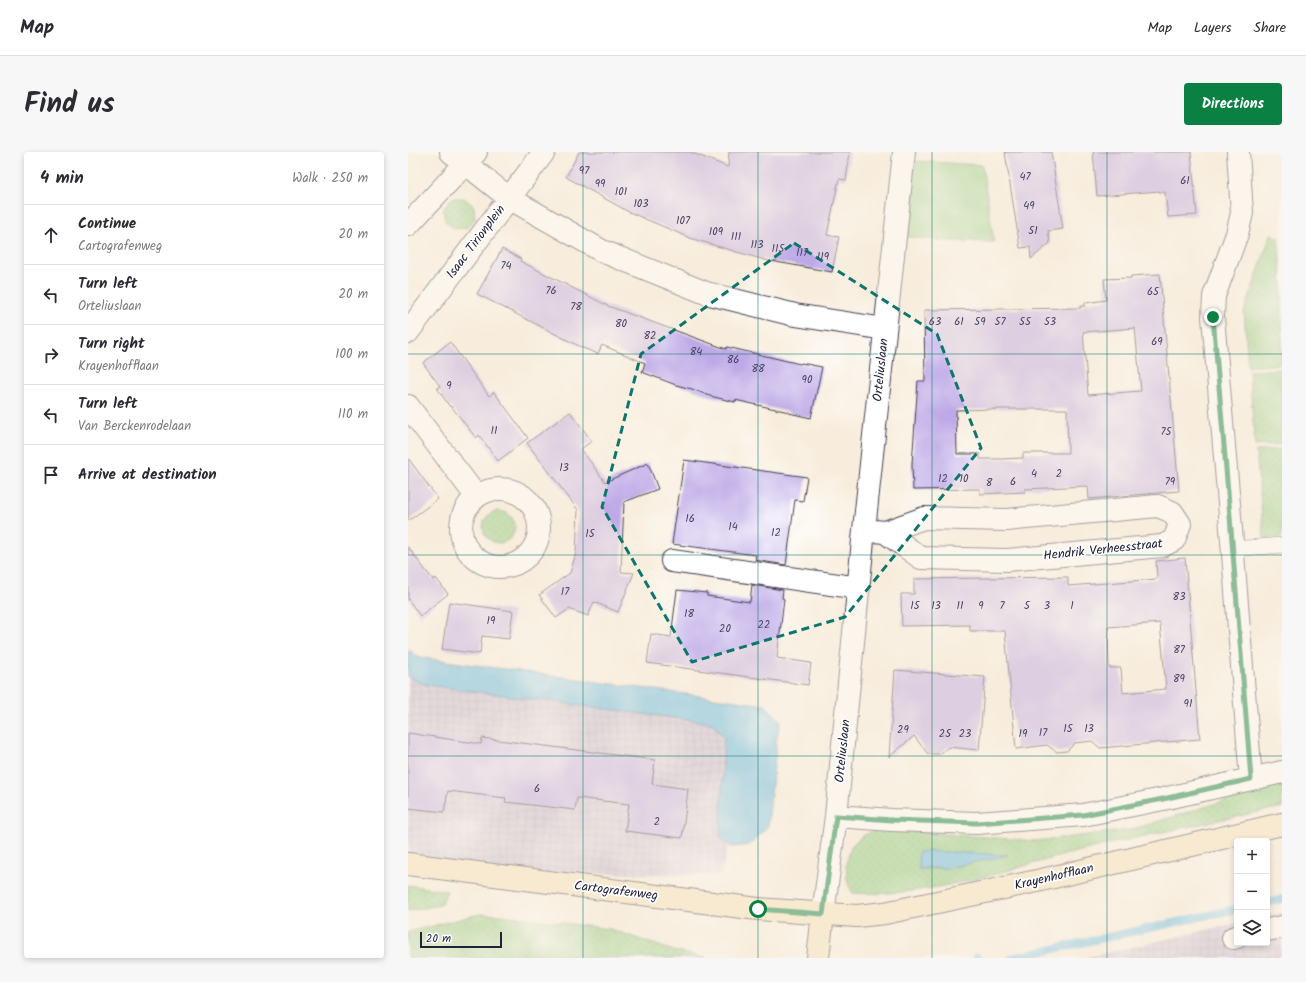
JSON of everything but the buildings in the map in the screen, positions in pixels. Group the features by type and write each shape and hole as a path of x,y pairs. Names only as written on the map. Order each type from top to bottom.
{"street":[{"name":"Isaac Tirionplein","path":"408,332 544,152"},
{"name":"Orteliuslaan","path":"823,914 836,816 859,588 875,531 885,329 904,152"},
{"path":"1238,152 1242,213 1237,234 1214,296 1213,306 1251,779"},
{"path":"408,225 464,156 509,198 602,251 706,293 795,315 885,329"},
{"path":"408,406 476,496"},
{"name":"Hendrik Verheesstraat","path":"1158,506 1172,512 1180,524 1174,540 1162,546 1008,560 921,558 875,531 924,518 1006,520 1158,506"},
{"path":"672,561 859,588"},
{"path":"836,816 892,820 977,823 1076,816 1163,799 1282,772"},
{"name":"Krayenhofflaan","path":"823,914 857,916 885,913 1037,881 1282,824"},
{"name":"Cartografenweg","path":"408,864 758,909 823,914"},
{"path":"818,958 823,914"},
{"path":"1270,929 1282,927"}],"lane":[{"path":"1232,549 1282,545"}],"highlighted area":[{"path":"794,243 937,334 981,448 845,617 692,662 602,507 641,354"}],"shaded area":[{"path":"408,646 417,657 765,705 721,875 408,872"},
{"path":"1282,913 1282,958 1083,958 1234,924 1234,946 1270,946 1270,915"}],"green space":[{"path":"915,161 982,165 994,242 950,241 907,237"},
{"path":"452,198 464,198 474,206 475,219 467,228 454,229 445,221 443,209"},
{"path":"1271,234 1278,237 1282,282 1282,364 1248,367 1244,312"},
{"path":"1282,369 1282,444 1255,446 1249,371"},
{"path":"1282,449 1282,537 1264,539 1256,451"},
{"path":"499,511 505,512 512,518 515,527 514,533 508,540 499,543 493,542 486,536 483,527 484,521 490,514"},
{"path":"1282,783 1282,807 1108,844 940,887 882,893 852,893 847,880 846,864 851,846 862,836 875,830 923,832 1036,841 1130,830","holes":["928,851 1006,855 947,868 919,869"]},
{"path":"408,885 447,891 441,905 408,911"},
{"path":"480,914 502,915 610,929 674,951 706,958 408,958 408,932"}],"water":[{"path":"408,651 417,657 765,705 781,721 777,736 768,826 750,845 731,847 720,838 724,737 712,723 426,685 408,677"},
{"path":"928,851 1008,855 947,868 919,869 918,852"}],"waterway":[{"path":"1270,902 1282,899"},
{"path":"1012,958 1234,910"}],"route":[{"path":"758,909 823,914 836,816 892,820 977,823 1083,815 1251,779 1213,317"}]}
